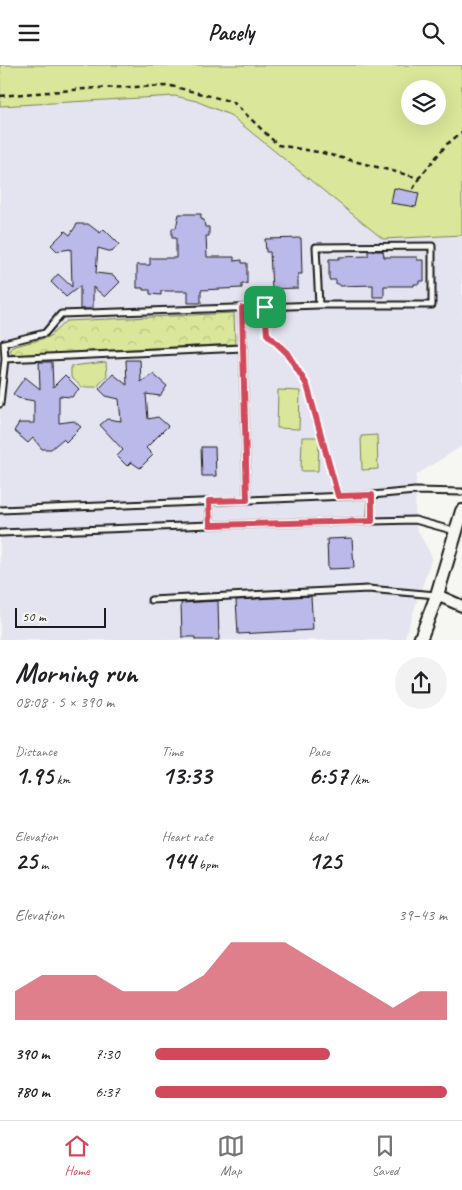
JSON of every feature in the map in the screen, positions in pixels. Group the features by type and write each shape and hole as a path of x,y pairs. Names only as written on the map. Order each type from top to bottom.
{"street":[{"path":"420,640 437,595 462,511"},
{"path":"437,595 462,606"}],"lane":[{"path":"0,404 5,359 4,343 45,333 61,314 319,305 432,305 432,246 316,247 319,305"},
{"path":"242,308 247,500"},
{"path":"5,359 243,348"},
{"path":"0,510 372,495 414,491 462,492"},
{"path":"372,495 372,521"},
{"path":"209,501 210,525"},
{"path":"0,533 415,520 456,531"},
{"path":"150,600 368,589 437,595"}],"path":[{"path":"0,96 97,88 171,86 233,102 278,145 323,153 419,178"},
{"path":"413,189 419,178 448,144 462,132"},
{"path":"265,307 267,334 287,353 307,385 338,496"}],"shaded area":[{"path":"175,96 196,101 230,115 383,239 462,235 462,446 416,475 415,520 417,529 432,557 404,640 0,640 0,106"}],"green space":[{"path":"0,65 462,65 462,235 383,239 230,115 196,101 175,96 0,106"},
{"path":"234,313 235,344 14,355 10,352 12,347 49,337 66,321"},
{"path":"106,362 107,375 97,387 82,387 71,377 71,366"},
{"path":"278,390 300,391 299,429 277,428"},
{"path":"377,435 378,469 362,470 361,436"},
{"path":"302,437 319,437 318,471 301,471"}],"building":[{"path":"394,188 419,193 416,207 391,203"},
{"path":"179,214 201,214 205,227 209,227 209,236 206,236 207,257 234,257 234,261 242,260 242,263 247,263 247,284 242,284 242,288 201,290 201,303 188,303 188,291 161,291 161,295 150,294 150,290 137,288 137,265 150,265 150,258 176,258 176,238 172,238 172,228 176,228"},
{"path":"77,224 88,224 100,233 104,229 119,244 112,252 98,248 96,273 113,275 120,282 105,297 93,287 93,309 80,309 80,286 66,297 51,282 58,274 72,287 71,249 57,251 51,245 65,231 70,235"},
{"path":"301,238 302,274 298,274 298,288 272,289 270,252 266,252 265,239"},
{"path":"368,251 383,251 384,257 417,257 417,260 424,260 424,281 419,281 419,284 414,284 414,286 384,286 384,297 373,297 373,285 339,286 339,284 336,284 336,280 329,280 329,259 368,256"},
{"path":"126,360 140,360 141,382 153,374 167,386 160,396 146,394 148,419 158,417 168,426 146,448 153,455 140,468 131,462 127,466 117,456 123,450 100,425 107,419 121,421 119,399 106,396 99,389 113,374 127,385"},
{"path":"39,362 52,362 53,387 65,375 79,389 72,397 59,396 59,423 74,421 81,427 66,442 63,439 51,449 42,449 33,438 28,443 14,431 19,423 34,423 34,401 18,398 13,394 25,377 40,389"},
{"path":"201,447 215,447 216,476 202,476"},
{"path":"352,538 354,568 328,569 327,539"},
{"path":"311,596 313,630 238,634 236,600"},
{"path":"218,601 219,640 195,640 195,637 182,637 181,603"}],"route":[{"path":"265,307 267,334 287,353 307,385 338,496 372,495 372,521 210,525 209,501 247,500 242,308 265,307"}]}
